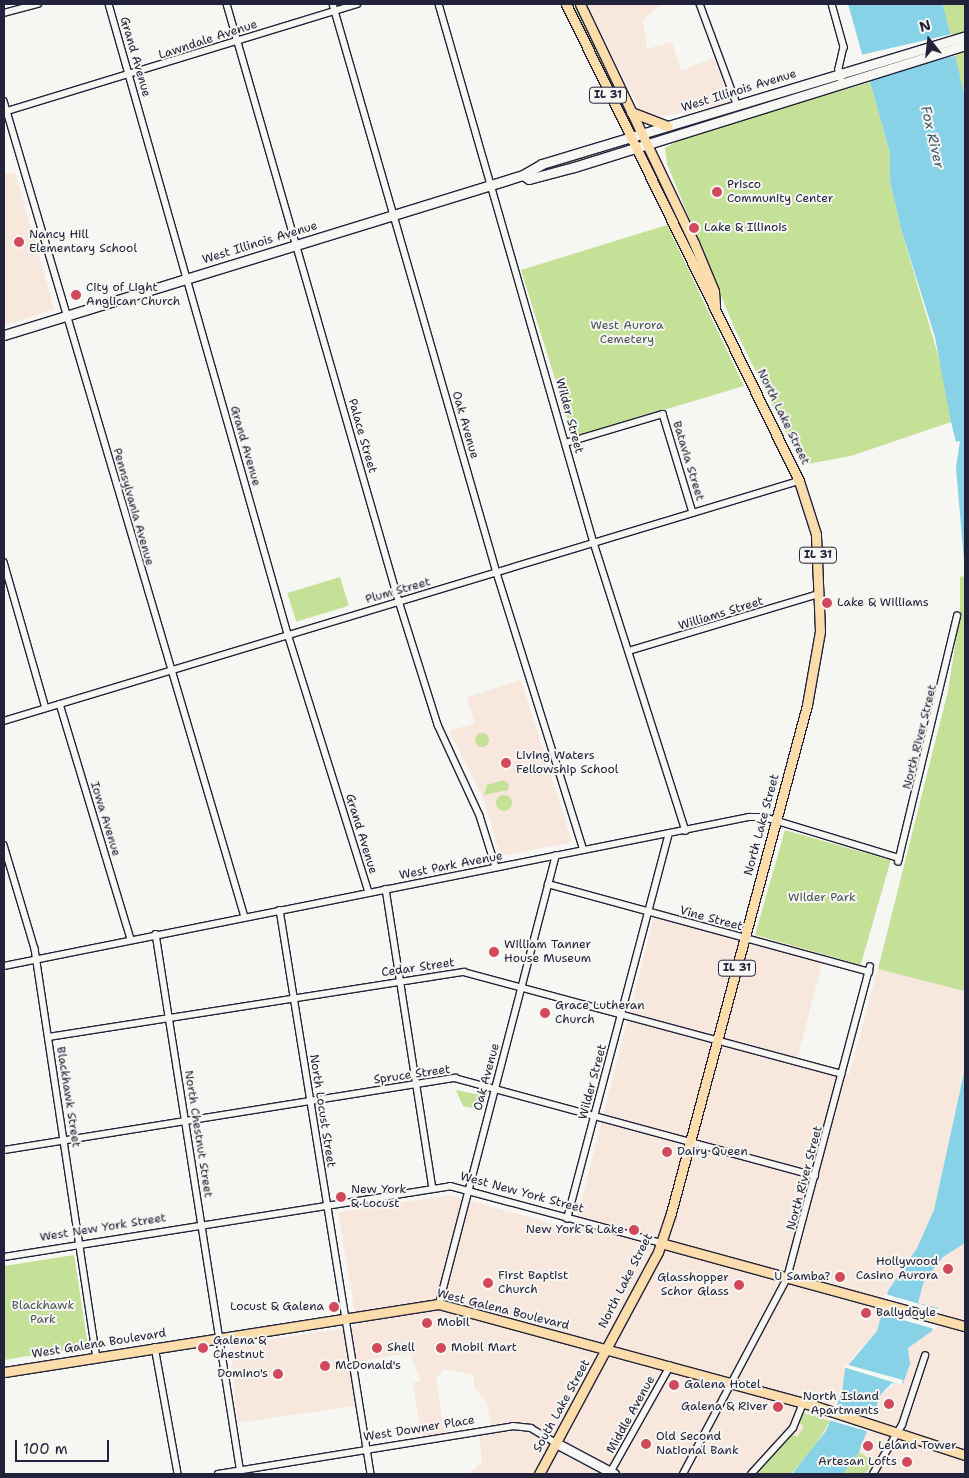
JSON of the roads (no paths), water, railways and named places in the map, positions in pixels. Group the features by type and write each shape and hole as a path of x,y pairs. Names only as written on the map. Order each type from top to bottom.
{"main road":[{"name":"North Lake Street","path":"566,4 628,138 705,296 715,306"},
{"name":"North Lake Street","path":"580,4 702,261 715,306 799,481 816,534 819,594 814,678 690,1143 661,1243 606,1350"},
{"name":"West Illinois Avenue","path":"523,175 529,179 634,148 965,36"},
{"name":"West Illinois Avenue","path":"859,72 965,44"},
{"name":"West Illinois Avenue","path":"4,335 523,175 527,169 736,104 841,78"},
{"path":"630,112 667,126"},
{"name":"West New York Street","path":"661,1243 965,1326"},
{"name":"West Galena Boulevard","path":"4,1372 344,1316 439,1304 803,1402 899,1431 965,1455"},
{"name":"South Lake Street","path":"539,1474 606,1350"},
{"name":"West Downer Place","path":"556,1443 611,1474"}],"street":[{"path":"4,13 38,4"},
{"name":"Grand Avenue","path":"109,4 288,634 369,892"},
{"name":"Palace Street","path":"227,4 399,601 438,725 480,816 496,867"},
{"name":"Oak Avenue","path":"333,4 497,573 584,850"},
{"name":"Lawndale Avenue","path":"7,111 130,75 357,4"},
{"name":"Wilder Street","path":"439,4 594,544 686,831"},
{"path":"700,4 736,104"},
{"path":"832,4 844,47 841,78"},
{"name":"Pennsylvania Avenue","path":"4,101 169,670 245,917"},
{"name":"Batavia Street","path":"566,443 663,414 693,513"},
{"name":"Plum Street","path":"4,721 799,481"},
{"path":"4,562 46,708"},
{"name":"Williams Street","path":"629,651 819,594"},
{"name":"North River Street","path":"899,860 957,616"},
{"name":"Iowa Avenue","path":"60,704 131,939"},
{"name":"West Park Avenue","path":"4,966 156,934 686,831 749,817 776,821 899,860"},
{"name":"Wilder Street","path":"567,1219 669,834"},
{"name":"Blackhawk Street","path":"4,845 36,959 97,1357"},
{"name":"Oak Avenue","path":"439,1304 556,856"},
{"name":"Vine Street","path":"548,884 869,970"},
{"name":"Grand Avenue","path":"386,889 433,1188"},
{"name":"North Locust Street","path":"280,910 326,1205 371,1474"},
{"name":"North Chestnut Street","path":"156,934 240,1472"},
{"name":"North River Street","path":"683,1474 787,1278 816,1176 869,970"},
{"name":"Cedar Street","path":"48,1037 464,972 842,1074"},
{"name":"Spruce Street","path":"4,1150 455,1078 816,1176"},
{"name":"West New York Street","path":"4,1257 433,1188 467,1191 661,1243"},
{"path":"155,1347 178,1474"},
{"path":"873,1474 899,1431 925,1356"},
{"name":"Middle Avenue","path":"611,1474 670,1366"},
{"path":"751,1474 793,1428 803,1402"},
{"name":"West Downer Place","path":"218,1474 523,1426 556,1443"}],"water":[{"name":"Fox River","path":"848,4 943,4 965,98 965,572 956,468 960,441 956,442 935,337 901,229 890,181 890,153"},
{"path":"965,1068 965,1243 943,1257 924,1281 918,1303 938,1308 932,1331 908,1348 910,1364 903,1384 892,1383 881,1394 859,1452 843,1474 792,1474 826,1431 842,1392 845,1369 877,1331 888,1291 917,1248 934,1210"}],"place":[{"name":"Prisco Community Center","path":"717,192"},
{"name":"Lake & Illinois","path":"694,228"},
{"name":"Nancy Hill Elementary School","path":"19,242"},
{"name":"City of Light Anglican Church","path":"76,295"},
{"name":"Lake & Williams","path":"827,603"},
{"name":"Living Waters Fellowship School","path":"506,763"},
{"name":"William Tanner House Museum","path":"494,952"},
{"name":"Grace Lutheran Church","path":"545,1013"},
{"name":"Dairy Queen","path":"667,1152"},
{"name":"New York & Locust","path":"341,1197"},
{"name":"New York & Lake","path":"634,1230"},
{"name":"Hollywood Casino Aurora","path":"948,1269"},
{"name":"U Samba?","path":"840,1277"},
{"name":"First Baptist Church","path":"488,1283"},
{"name":"Glasshopper Schor Glass","path":"739,1285"},
{"name":"Locust & Galena","path":"334,1307"},
{"name":"Ballydoyle","path":"866,1313"},
{"name":"Mobil","path":"427,1323"},
{"name":"Galena & Chestnut","path":"203,1348"},
{"name":"Shell","path":"377,1348"},
{"name":"Mobil Mart","path":"441,1348"},
{"name":"McDonald's","path":"325,1366"},
{"name":"Domino's","path":"278,1374"},
{"name":"Galena Hotel","path":"674,1385"},
{"name":"North Island Apartments","path":"889,1404"},
{"name":"Galena & River","path":"778,1407"},
{"name":"Old Second National Bank","path":"646,1444"},
{"name":"Leland Tower","path":"868,1446"},
{"name":"Artesan Lofts","path":"907,1462"}],"park label":[{"name":"West Aurora Cemetery","path":"627,333"},
{"name":"Wilder Park","path":"822,898"},
{"name":"Blackhawk Park","path":"43,1313"}]}
